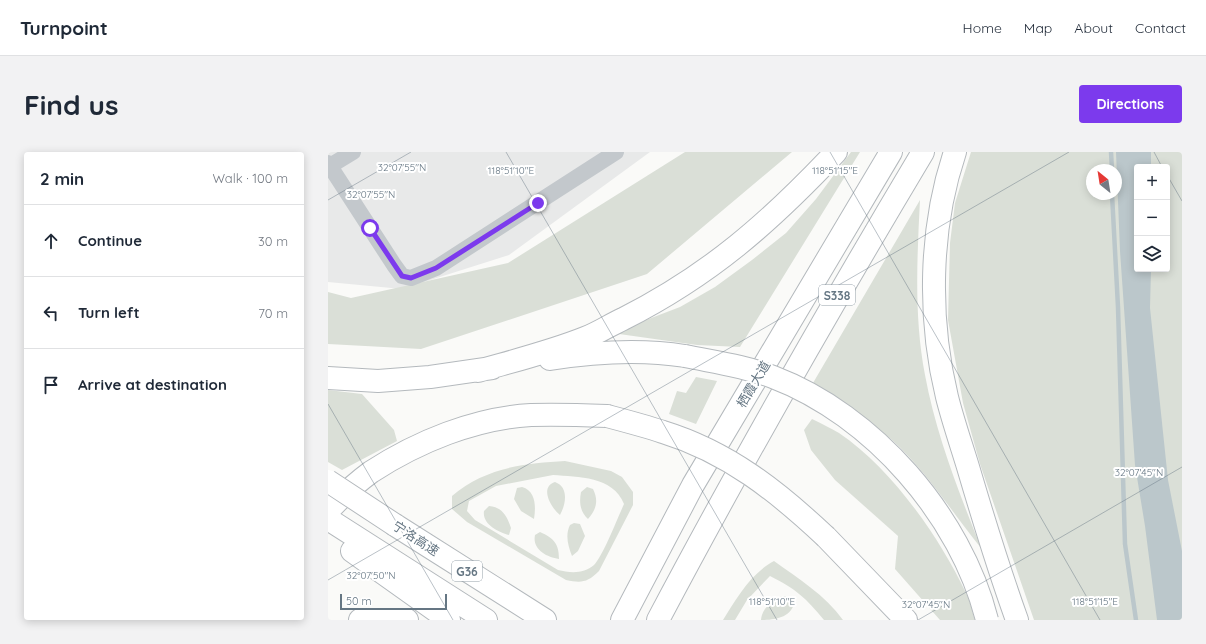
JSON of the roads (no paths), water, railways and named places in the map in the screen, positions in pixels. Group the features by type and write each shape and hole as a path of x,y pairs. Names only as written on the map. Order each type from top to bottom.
{"highway":[{"path":"478,371 535,355 585,338 661,300 710,268 738,247 779,210 836,152"},
{"name":"栖霞大道","path":"622,620 693,485 890,152"},
{"name":"S338","path":"755,440 833,302 923,152"},
{"path":"955,152 938,231 934,274 935,318 939,357 947,397 970,477 1017,620"},
{"path":"328,378 378,380 478,371 559,358 624,352 657,352 685,356 730,365 772,377 804,392 851,421 876,442 923,492 945,521 970,568 987,620"},
{"path":"328,511 371,473 413,448 448,434 507,418 530,415 607,416 664,432 702,447 735,464 770,487 826,537 906,620"},
{"path":"658,620 755,440"},
{"path":"672,620 755,440"},
{"name":"宁洛高速","path":"328,481 542,618"},
{"path":"607,620 617,600 693,485"},
{"name":"G36","path":"328,519 371,556 486,620"},
{"path":"328,535 371,556 449,620"},
{"path":"360,620 407,620"}],"lane":[{"path":"353,152 329,165 394,265 402,276 411,278 436,268 616,152"}],"waterway":[{"path":"1111,152 1112,164"},
{"path":"1112,200 1118,307 1125,544 1136,620"}]}
